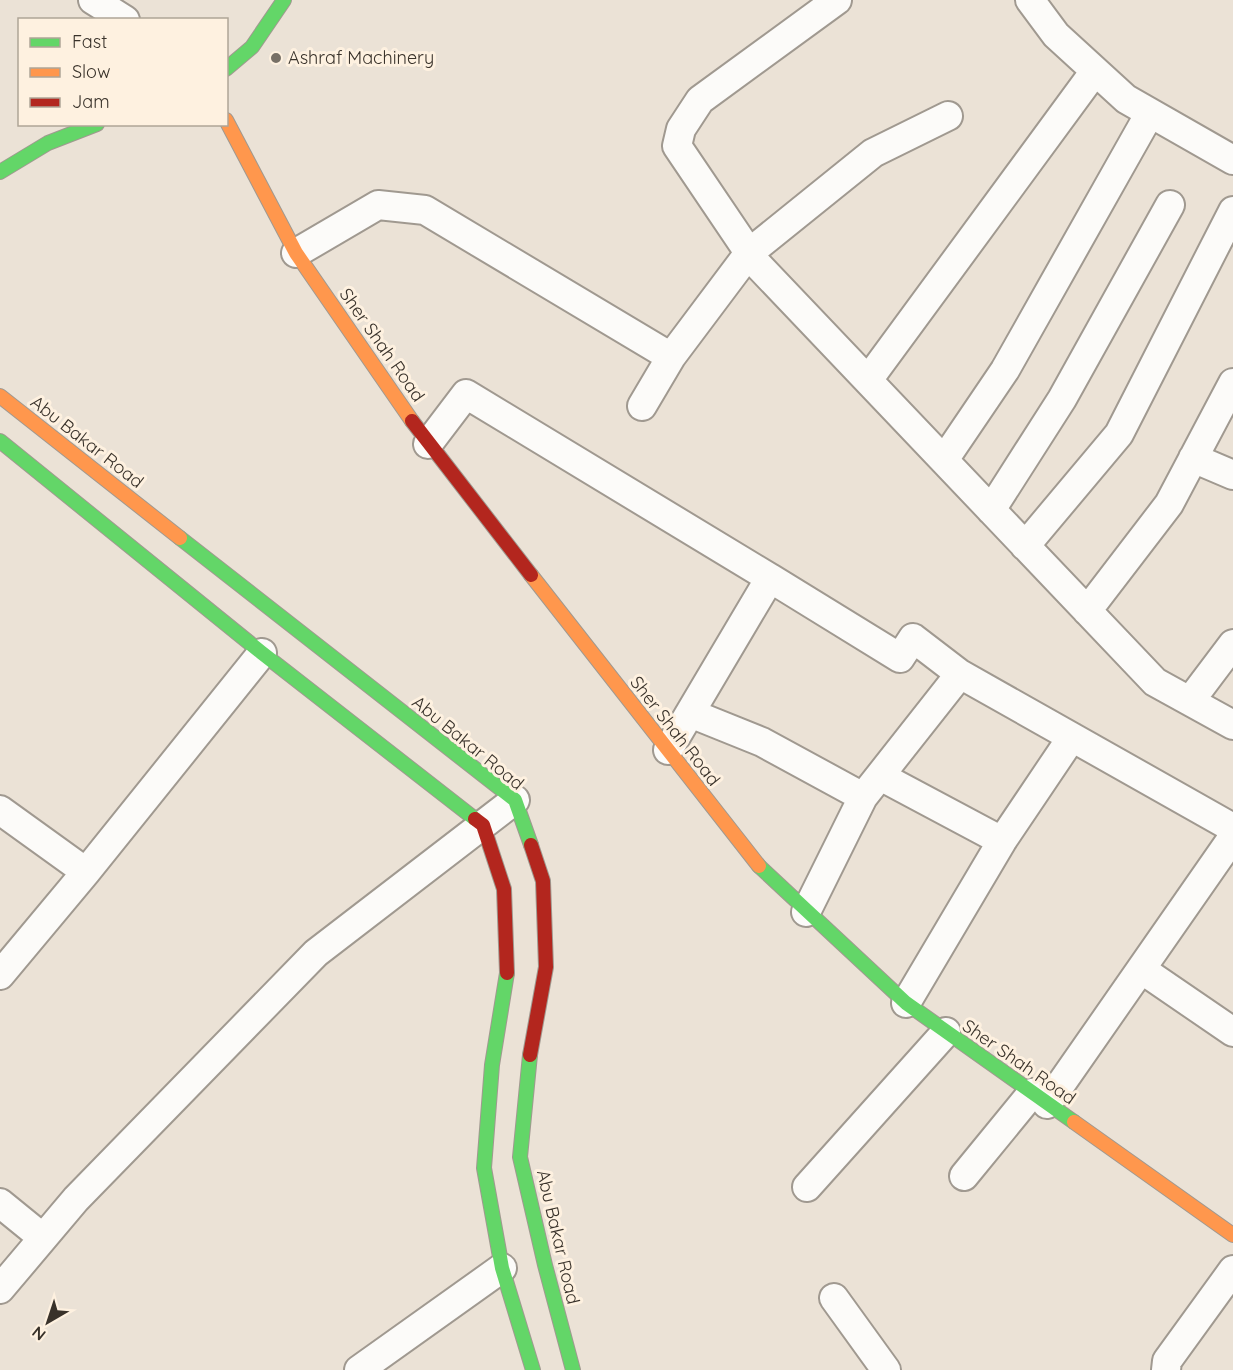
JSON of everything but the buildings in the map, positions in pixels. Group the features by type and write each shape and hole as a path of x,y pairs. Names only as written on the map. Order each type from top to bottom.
{"main road":[{"path":"228,68 241,60 267,28 284,0"},
{"name":"Sher Shah Road","path":"228,124 296,253 428,444 762,870 906,1004 1233,1235"},
{"path":"0,172 48,143 92,126"},
{"name":"Abu Bakar Road","path":"0,396 515,800 543,880 546,967 528,1068 520,1156 545,1265 573,1370"},
{"path":"0,441 262,653 483,825 504,889 507,976 492,1065 484,1168 502,1268 533,1370"}],"street":[{"path":"93,0 122,18"},
{"path":"837,0 700,100 681,129 676,146 756,263 1155,682 1233,725"},
{"path":"1030,0 1056,35 1126,99 1233,160"},
{"path":"868,380 1095,71"},
{"path":"944,460 1005,370 1150,113"},
{"path":"642,406 672,357 749,253 873,153 948,116"},
{"path":"296,253 378,205 425,210 672,357"},
{"path":"991,510 1062,399 1170,205"},
{"path":"1025,546 1119,434 1233,211"},
{"path":"1087,610 1169,504 1233,383"},
{"path":"428,444 466,394 900,658 913,638 960,674 1233,828"},
{"path":"1193,458 1233,475"},
{"path":"668,750 770,578"},
{"path":"1190,701 1233,644"},
{"path":"0,975 262,653"},
{"path":"806,912 872,786 960,674"},
{"path":"690,713 1002,841"},
{"path":"906,1004 1002,841 1072,737"},
{"path":"0,1289 76,1199 316,953 515,800"},
{"path":"0,810 86,872"},
{"path":"964,1176 1039,1098 1141,969 1223,874 1233,837"},
{"path":"1141,969 1233,1032"},
{"path":"807,1187 946,1032"},
{"path":"0,1203 43,1238"},
{"path":"359,1370 502,1268"},
{"path":"1166,1370 1167,1361 1233,1270"},
{"path":"834,1298 886,1370"}],"traffic: fast":[{"path":"228,67 252,47 284,0"},
{"path":"0,172 48,143 92,126"},
{"path":"0,441 262,653 475,819"},
{"path":"180,538 515,800 531,845"},
{"path":"759,866 906,1003 1074,1122"},
{"path":"507,973 492,1065 484,1168 502,1268 533,1370"},
{"path":"530,1055 520,1157 545,1265 573,1370"}],"traffic: slow":[{"path":"228,124 296,253 412,421"},
{"path":"0,396 180,538"},
{"path":"531,575 759,866"},
{"path":"1074,1122 1233,1235"}],"traffic: jam":[{"path":"412,421 531,575"},
{"path":"475,819 483,825 504,889 507,973"},
{"path":"530,1055 546,967 543,881 531,845"}],"place":[{"name":"Ashraf Machinery","path":"276,58"}]}
